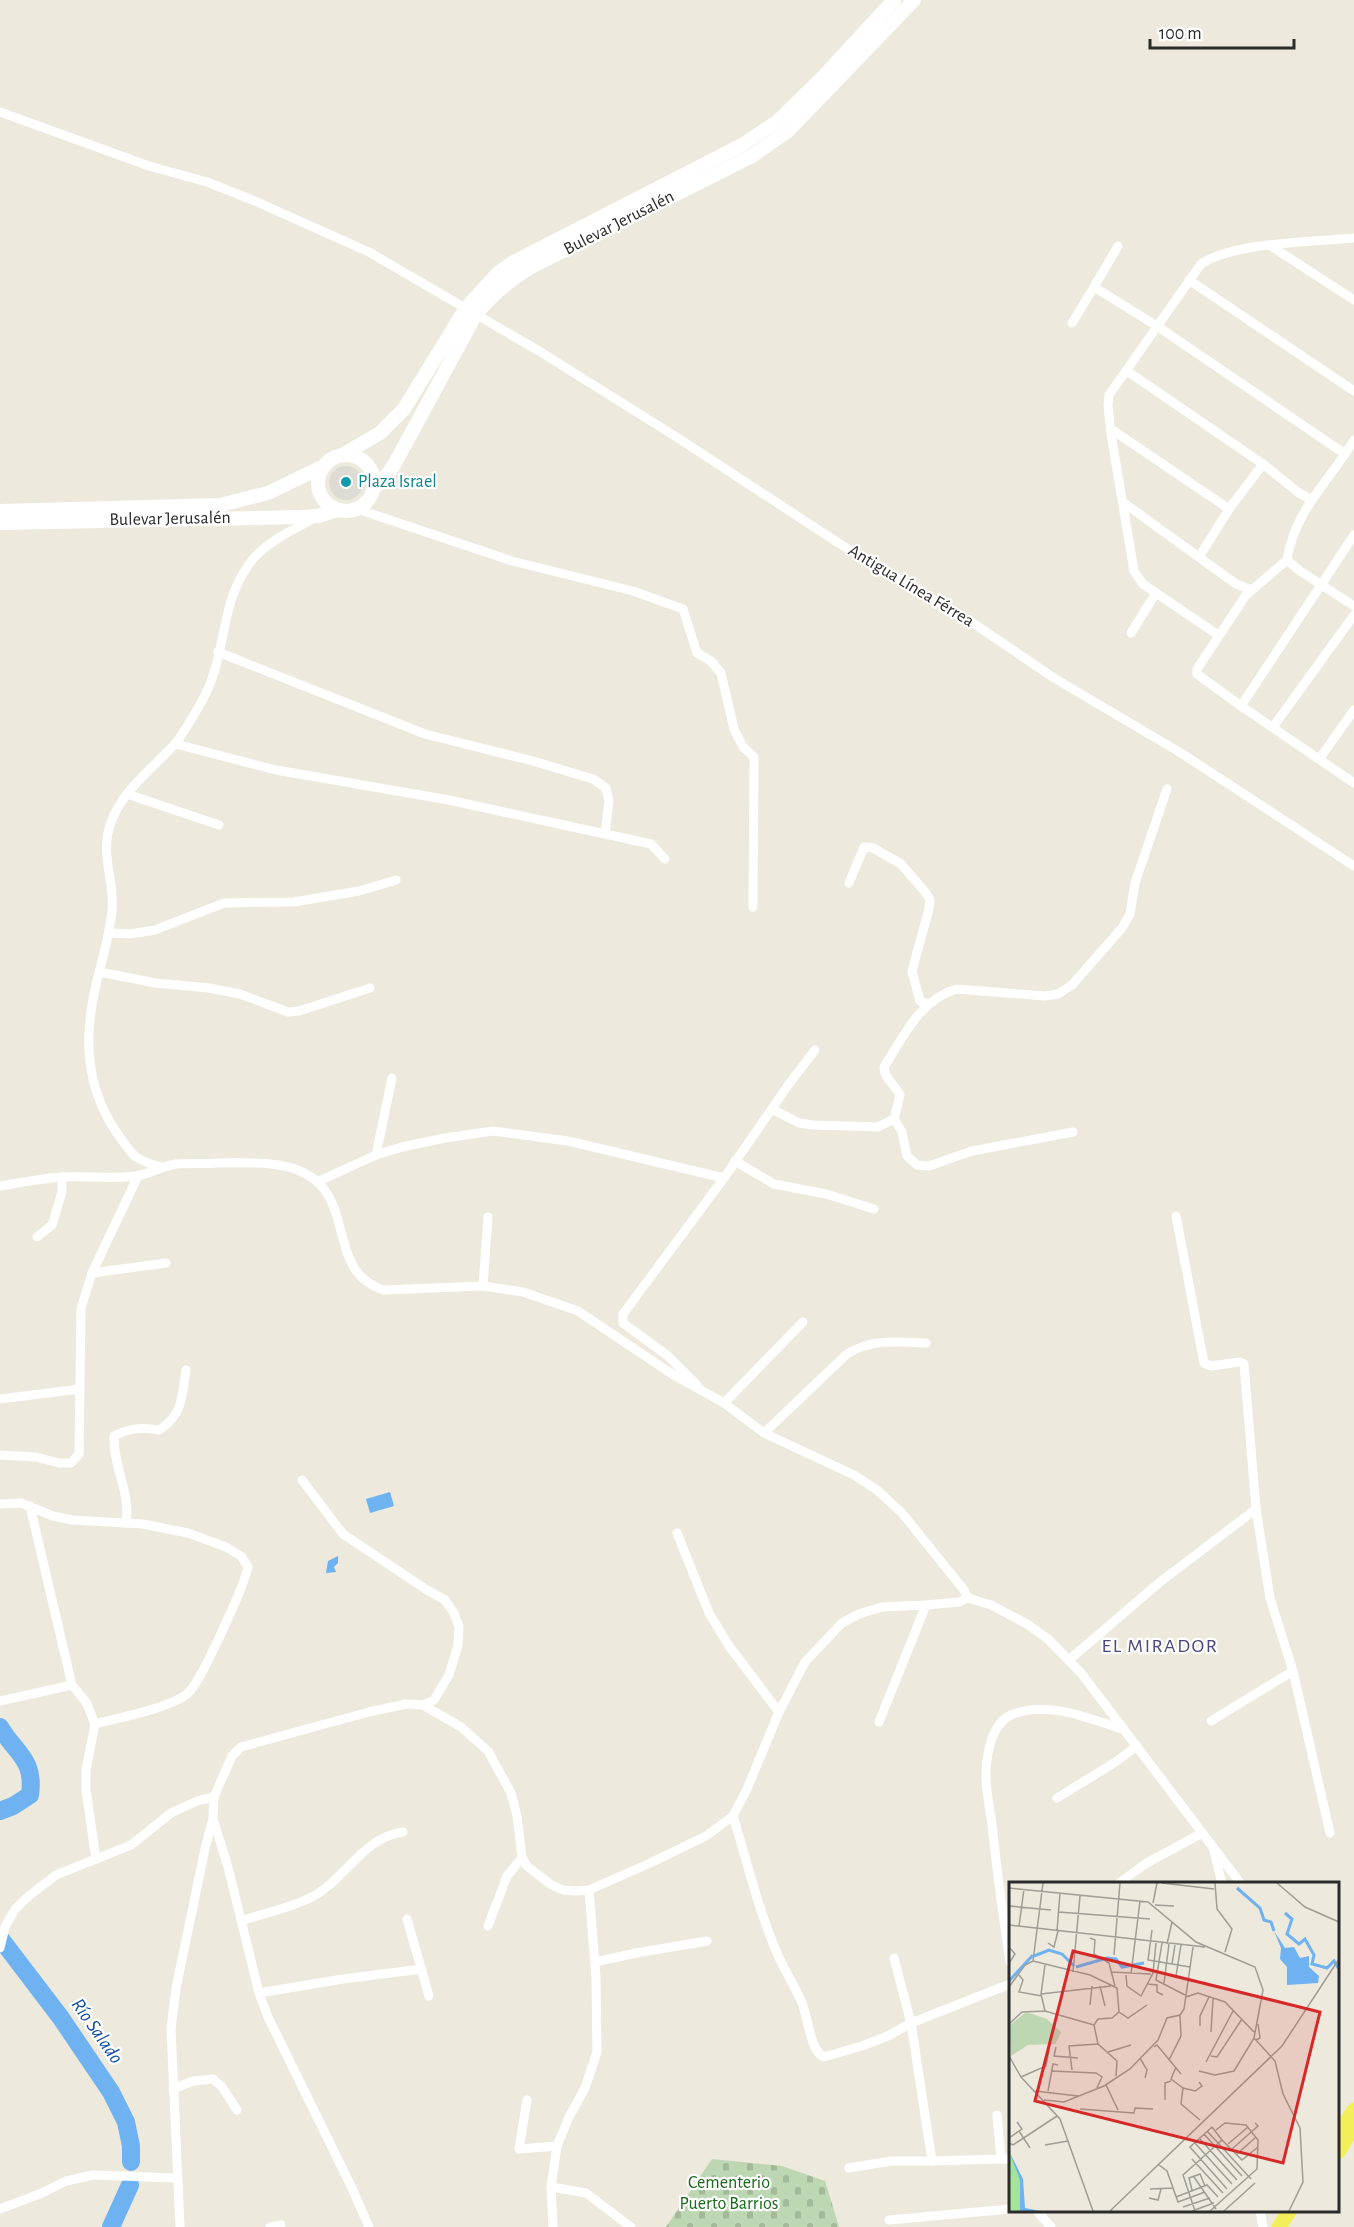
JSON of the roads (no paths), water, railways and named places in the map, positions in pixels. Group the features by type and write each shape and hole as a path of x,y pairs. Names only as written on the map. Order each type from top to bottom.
{"main road":[{"name":"Bulevar Jerusalén","path":"344,454 380,433 404,409 498,273 512,263 742,145 778,121 822,78 894,0"},
{"name":"Bulevar Jerusalén","path":"374,488 394,465 471,311 520,274 752,156 770,144 788,131 914,0"},
{"path":"344,454 358,457 366,462 371,470 374,488 371,497 357,509 338,510 330,507 319,493 317,484 322,467 332,458 344,454"},
{"name":"Bulevar Jerusalén","path":"0,511 220,506 268,493 322,467"},
{"name":"Bulevar Jerusalén","path":"0,523 318,516 338,510"},
{"path":"1339,2133 1354,2110"},
{"path":"1339,2150 1354,2126"},
{"path":"1279,2227 1289,2212"},
{"path":"1290,2227 1299,2212"}],"street":[{"name":"Antigua Línea Férrea","path":"0,112 149,166 207,182 369,252 471,311 678,438 840,544 973,623 1054,678 1181,753 1354,866"},
{"path":"1218,636 1143,584 1134,570 1111,429 1109,395 1201,264 1209,259 1242,250 1354,238"},
{"path":"1072,323 1118,246"},
{"path":"1271,246 1354,300"},
{"path":"1189,280 1354,391"},
{"path":"1094,287 1157,326 1346,454"},
{"path":"1127,371 1310,499"},
{"path":"1111,429 1229,509"},
{"path":"1354,440 1346,454 1310,499 1295,526 1287,560 1252,590 1197,669 1197,674 1241,706 1354,783"},
{"path":"1199,557 1229,509 1263,464"},
{"path":"1124,503 1236,584 1252,590"},
{"path":"357,509 512,561 633,591 683,609 697,653 711,661 721,673 734,729 743,747 754,757 753,907"},
{"path":"162,1167 135,1156 112,1128 99,1104 91,1075 89,1045 91,1011 110,933 113,898 105,845 110,825 127,794 176,744 207,691 235,589 253,560 283,534 318,516"},
{"path":"1241,706 1354,535"},
{"path":"1287,560 1354,606"},
{"path":"1131,633 1156,593"},
{"path":"1273,728 1354,615"},
{"path":"218,652 425,734 593,779 606,788 609,801 605,834"},
{"path":"1320,759 1354,710"},
{"path":"176,744 276,770 449,800 651,844 665,860"},
{"path":"1073,1132 972,1151 929,1166 917,1165 907,1156 902,1132 894,1119 900,1095 886,1076 884,1067 919,1012 927,1004 946,993 956,989 1045,996 1059,994 1072,985 1122,928 1130,914 1135,883 1167,789"},
{"path":"127,794 219,825"},
{"path":"849,883 864,848 873,848 901,864 926,893 930,900 912,971 921,1001 927,1004"},
{"path":"110,933 130,934 155,930 224,903 294,902 359,891 396,880"},
{"path":"100,972 155,983 240,993 288,1012 299,1011 370,988"},
{"path":"706,1393 668,1356 623,1323 623,1314 815,1050"},
{"path":"376,1155 392,1078"},
{"path":"772,1109 799,1123 813,1125 878,1127 894,1119"},
{"path":"317,1182 376,1155 446,1138 493,1131 568,1141 724,1178"},
{"path":"735,1161 774,1185 826,1194 874,1209"},
{"path":"0,1186 62,1177 138,1176 175,1164 256,1162 306,1173 317,1182 330,1199 351,1264 366,1282 375,1288 384,1290 483,1286 523,1292 578,1311 672,1374 724,1403 764,1433 854,1474 877,1490 902,1513 968,1598"},
{"path":"0,1455 36,1456 59,1463 71,1463 79,1454 81,1308 92,1273 138,1176"},
{"path":"37,1237 52,1225 62,1192 62,1177"},
{"path":"1176,1216 1204,1363 1211,1366 1240,1362 1244,1364 1256,1509 1269,1598 1293,1671 1330,1833"},
{"path":"483,1286 488,1217"},
{"path":"92,1273 166,1263"},
{"path":"724,1403 803,1322"},
{"path":"764,1433 847,1353 857,1347 875,1342 926,1343"},
{"path":"126,1523 129,1507 114,1452 114,1436 140,1427 159,1430 170,1423 180,1409 186,1370"},
{"path":"0,1399 80,1389"},
{"path":"302,1480 343,1534 427,1590 446,1600 454,1613 459,1627 458,1644 449,1675 434,1700 423,1705"},
{"path":"0,1504 21,1503 53,1516 72,1520 143,1524 188,1533 226,1547 241,1556 248,1567 245,1580 225,1623 189,1693 170,1702 95,1724"},
{"path":"30,1506 72,1685 86,1702 95,1724 86,1770 86,1790 96,1858"},
{"path":"1069,1660 1160,1582 1256,1509"},
{"path":"677,1533 709,1613 729,1646 779,1712"},
{"path":"180,2227 172,2089 171,2029 176,1988 213,1818 214,1797 232,1756 241,1747 369,1712 406,1704 423,1705 461,1726 488,1751 511,1793 517,1816 522,1858 537,1876 563,1890 589,1890 706,1836 733,1815 747,1789 779,1712 805,1662 842,1623 882,1607 959,1602 968,1598 991,1605 1027,1624 1048,1639 1069,1660 1239,1882"},
{"path":"879,1722 926,1605"},
{"path":"1211,1721 1293,1671"},
{"path":"0,1701 72,1685"},
{"path":"1009,1951 1000,1900 986,1772 989,1747 996,1731 1002,1721 1010,1715 1042,1710 1081,1715 1122,1729"},
{"path":"1057,1798 1137,1746"},
{"path":"0,1948 5,1927 15,1910 30,1894 56,1875 130,1845 171,1813 214,1797"},
{"path":"733,1815 777,1953 802,2004 814,2046 819,2055 824,2057 862,2046 890,2035 910,2022 1009,1985"},
{"path":"213,1818 228,1867 259,1993 268,2017 369,2227"},
{"path":"241,1920 312,1897 327,1887 362,1854 380,1841 394,1833 403,1832"},
{"path":"1121,1882 1144,1864 1202,1833"},
{"path":"206,1844 213,1838 219,1841"},
{"path":"1213,1848 1222,1882"},
{"path":"488,1926 507,1876 522,1858"},
{"path":"553,2227 551,2187 557,2146 568,2117 589,2078 597,2052 589,1890"},
{"path":"407,1919 429,1996"},
{"path":"594,1962 706,1941"},
{"path":"894,1958 910,2022 932,2161"},
{"path":"259,1993 422,1969"},
{"path":"172,2089 193,2081 213,2079 222,2087 237,2110"},
{"path":"527,2100 519,2149 557,2146"},
{"path":"849,2168 891,2161 1006,2159 997,2115"},
{"path":"0,2209 66,2181 93,2175 177,2178"},
{"path":"551,2187 586,2193 631,2227"},
{"path":"889,2220 1009,2209"},
{"path":"1037,2212 1051,2227"},
{"path":"1260,2212 1263,2227"},
{"path":"270,2227 281,2225"}],"water":[{"path":"390,1492 394,1506 370,1513 366,1499"},
{"path":"338,1556 338,1563 334,1567 336,1572 326,1573 328,1561"}],"waterway":[{"name":"Río Salado","path":"0,1727 27,1765 31,1783 30,1795 0,1811"},
{"name":"Río Salado","path":"0,1938 61,2018 111,2092 126,2122 131,2146 131,2162"},
{"name":"Río Salado","path":"111,2227 130,2185"}],"place":[{"name":"Plaza Israel","path":"346,482"}],"district":[{"name":"EL MIRADOR","path":"1160,1646"}],"park label":[{"name":"Cementerio Puerto Barrios","path":"729,2193"}]}
